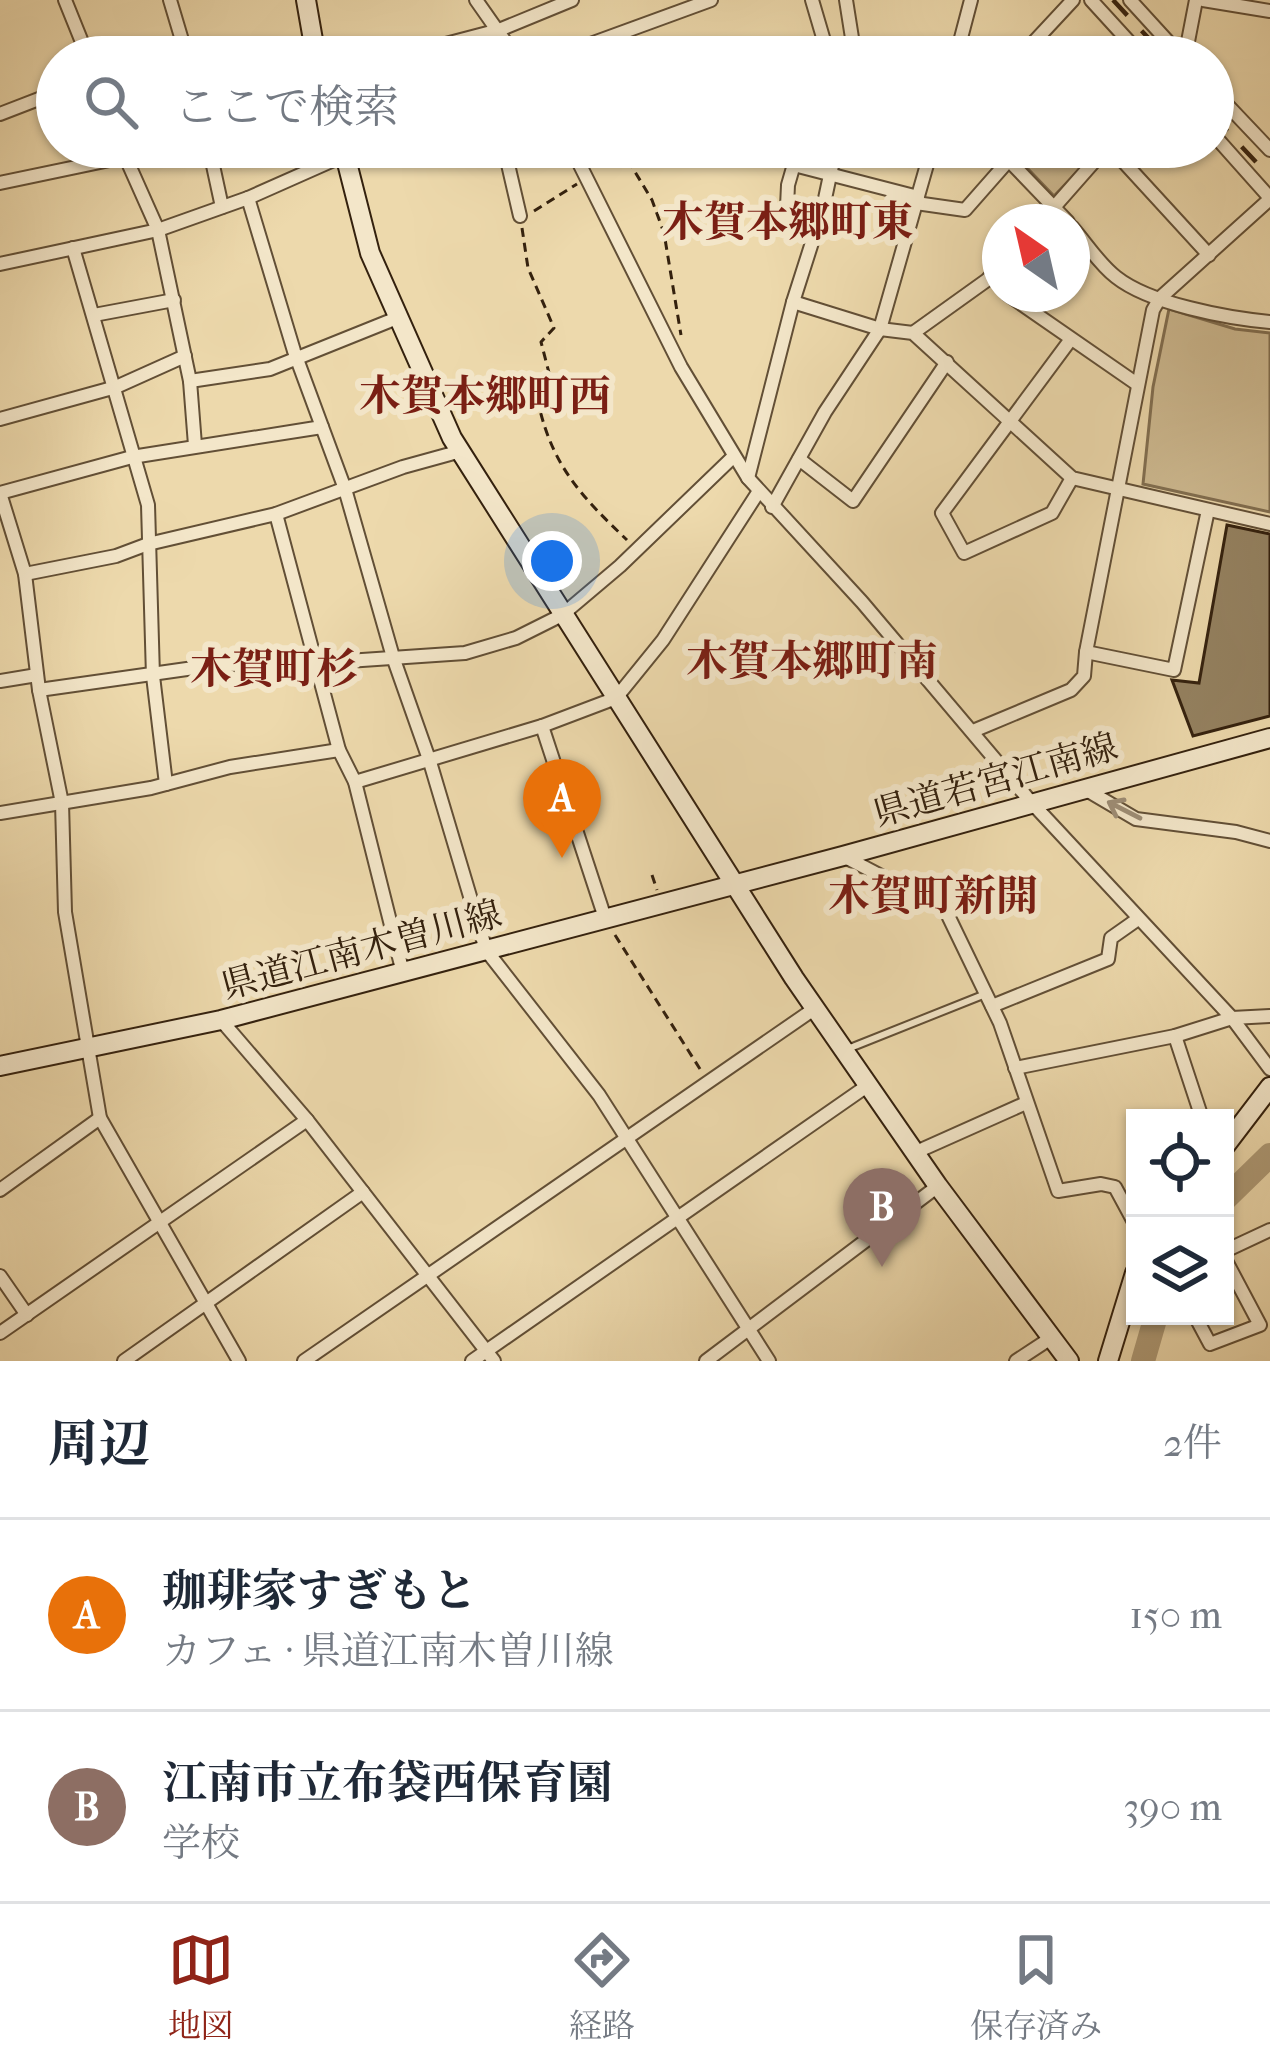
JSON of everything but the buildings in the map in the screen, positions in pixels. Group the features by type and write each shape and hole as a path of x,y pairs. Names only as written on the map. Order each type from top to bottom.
{"street":[{"path":"64,0 79,36"},
{"path":"170,0 181,36"},
{"path":"306,0 312,36"},
{"path":"476,0 503,36"},
{"path":"483,36 572,0"},
{"path":"612,36 711,0"},
{"path":"812,0 821,36"},
{"path":"845,0 849,36"},
{"path":"962,36 971,0"},
{"path":"1040,36 1072,0"},
{"path":"1091,0 1124,36"},
{"path":"1130,0 1164,36"},
{"path":"1190,36 1200,0 1270,11"},
{"path":"0,114 36,100"},
{"path":"1234,112 1270,150"},
{"path":"973,731 1071,690 1084,676 1153,310 1160,298 1270,198 1234,158"},
{"path":"0,183 60,168"},
{"path":"130,168 158,230 190,382 195,445"},
{"path":"214,168 222,207"},
{"path":"0,264 158,230 248,198 309,168"},
{"path":"348,168 370,253 461,452 814,1009 1069,1361"},
{"path":"509,168 520,216"},
{"path":"584,168 681,367 748,478 973,731 1030,802 1232,1018 1270,1069"},
{"path":"786,228 793,168"},
{"path":"806,168 965,210 1004,168"},
{"path":"748,478 831,168"},
{"path":"772,507 880,329 926,168"},
{"path":"1018,168 1052,204"},
{"path":"1058,204 1090,168"},
{"path":"1128,168 1209,255"},
{"path":"248,198 296,358 345,489 486,950 599,1095 769,1361"},
{"path":"1090,247 1117,278 1160,298 1236,319 1270,322"},
{"path":"73,248 148,505 153,676 166,784"},
{"path":"913,333 982,296"},
{"path":"94,315 174,300"},
{"path":"793,302 880,329 913,333 1072,478 1270,524"},
{"path":"1032,312 1137,384"},
{"path":"190,382 270,368 397,318"},
{"path":"1071,339 942,513 964,553 1052,513 1072,478"},
{"path":"0,419 116,388 185,356"},
{"path":"799,459 853,501 946,362"},
{"path":"239,1361 100,1118 65,912 62,803 38,682 25,574 0,493 136,456 322,427"},
{"path":"25,574 116,556 276,514 461,452"},
{"path":"0,681 153,676 214,665 465,653 516,638 562,615 638,550 733,457"},
{"path":"355,782 542,726 616,698 663,640 759,491"},
{"path":"1086,652 1174,670 1208,510"},
{"path":"276,514 338,750 355,782 403,973"},
{"path":"542,726 605,918"},
{"name":"県道若宮江南線","path":"736,883 1270,738"},
{"path":"0,813 166,784 230,766 338,750"},
{"path":"1084,788 1136,819 1270,841"},
{"path":"843,856 942,902 990,1000 1058,1191 1101,1184 1115,1187 1131,1217"},
{"name":"県道江南木曽川線","path":"0,1066 220,1020 736,883"},
{"path":"990,1000 1108,959 1111,938 1138,919"},
{"path":"304,1361 814,1009"},
{"path":"1015,1067 1175,1036 1232,1018 1270,1016"},
{"path":"220,1020 307,1120 490,1356"},
{"path":"1175,1036 1199,1109"},
{"path":"472,1361 490,1356 677,1217 867,1086"},
{"path":"1234,1136 1270,1087"},
{"path":"914,1153 1026,1103"},
{"path":"0,1190 100,1118"},
{"path":"0,1333 307,1120"},
{"path":"706,1361 938,1186"},
{"path":"124,1361 363,1192"},
{"path":"1234,1250 1270,1231"},
{"path":"1200,1325 1210,1344 1261,1325 1234,1272"},
{"path":"0,1276 27,1315"},
{"path":"1108,1361 1126,1303"},
{"path":"1016,1361 1052,1338"}],"lane":[{"path":"843,1051 990,1000"}],"path":[{"path":"633,168 664,233 682,339"},
{"path":"589,177 543,208 520,216 528,268 554,328 541,342 556,400 538,406 577,493 638,550"},
{"path":"605,918 709,1082"}],"shaded area":[{"path":"1027,168 1081,168 1054,196"},
{"path":"1169,309 1235,329 1270,333 1270,512 1143,484 1153,387"}],"waterway":[{"path":"1234,1190 1270,1155"},
{"path":"1143,1361 1153,1325"}],"railway":[{"path":"1113,0 1146,36"},
{"path":"1234,138 1270,177"}],"place":[{"name":"珈琲家すぎもと","path":"562,858"},
{"name":"江南市立布袋西保育園","path":"882,1267"}],"district":[{"name":"木賀本郷町東","path":"788,221"},
{"name":"木賀本郷町西","path":"485,395"},
{"name":"木賀本郷町南","path":"812,660"},
{"name":"木賀町杉","path":"274,668"},
{"name":"木賀町新開","path":"933,895"}]}
